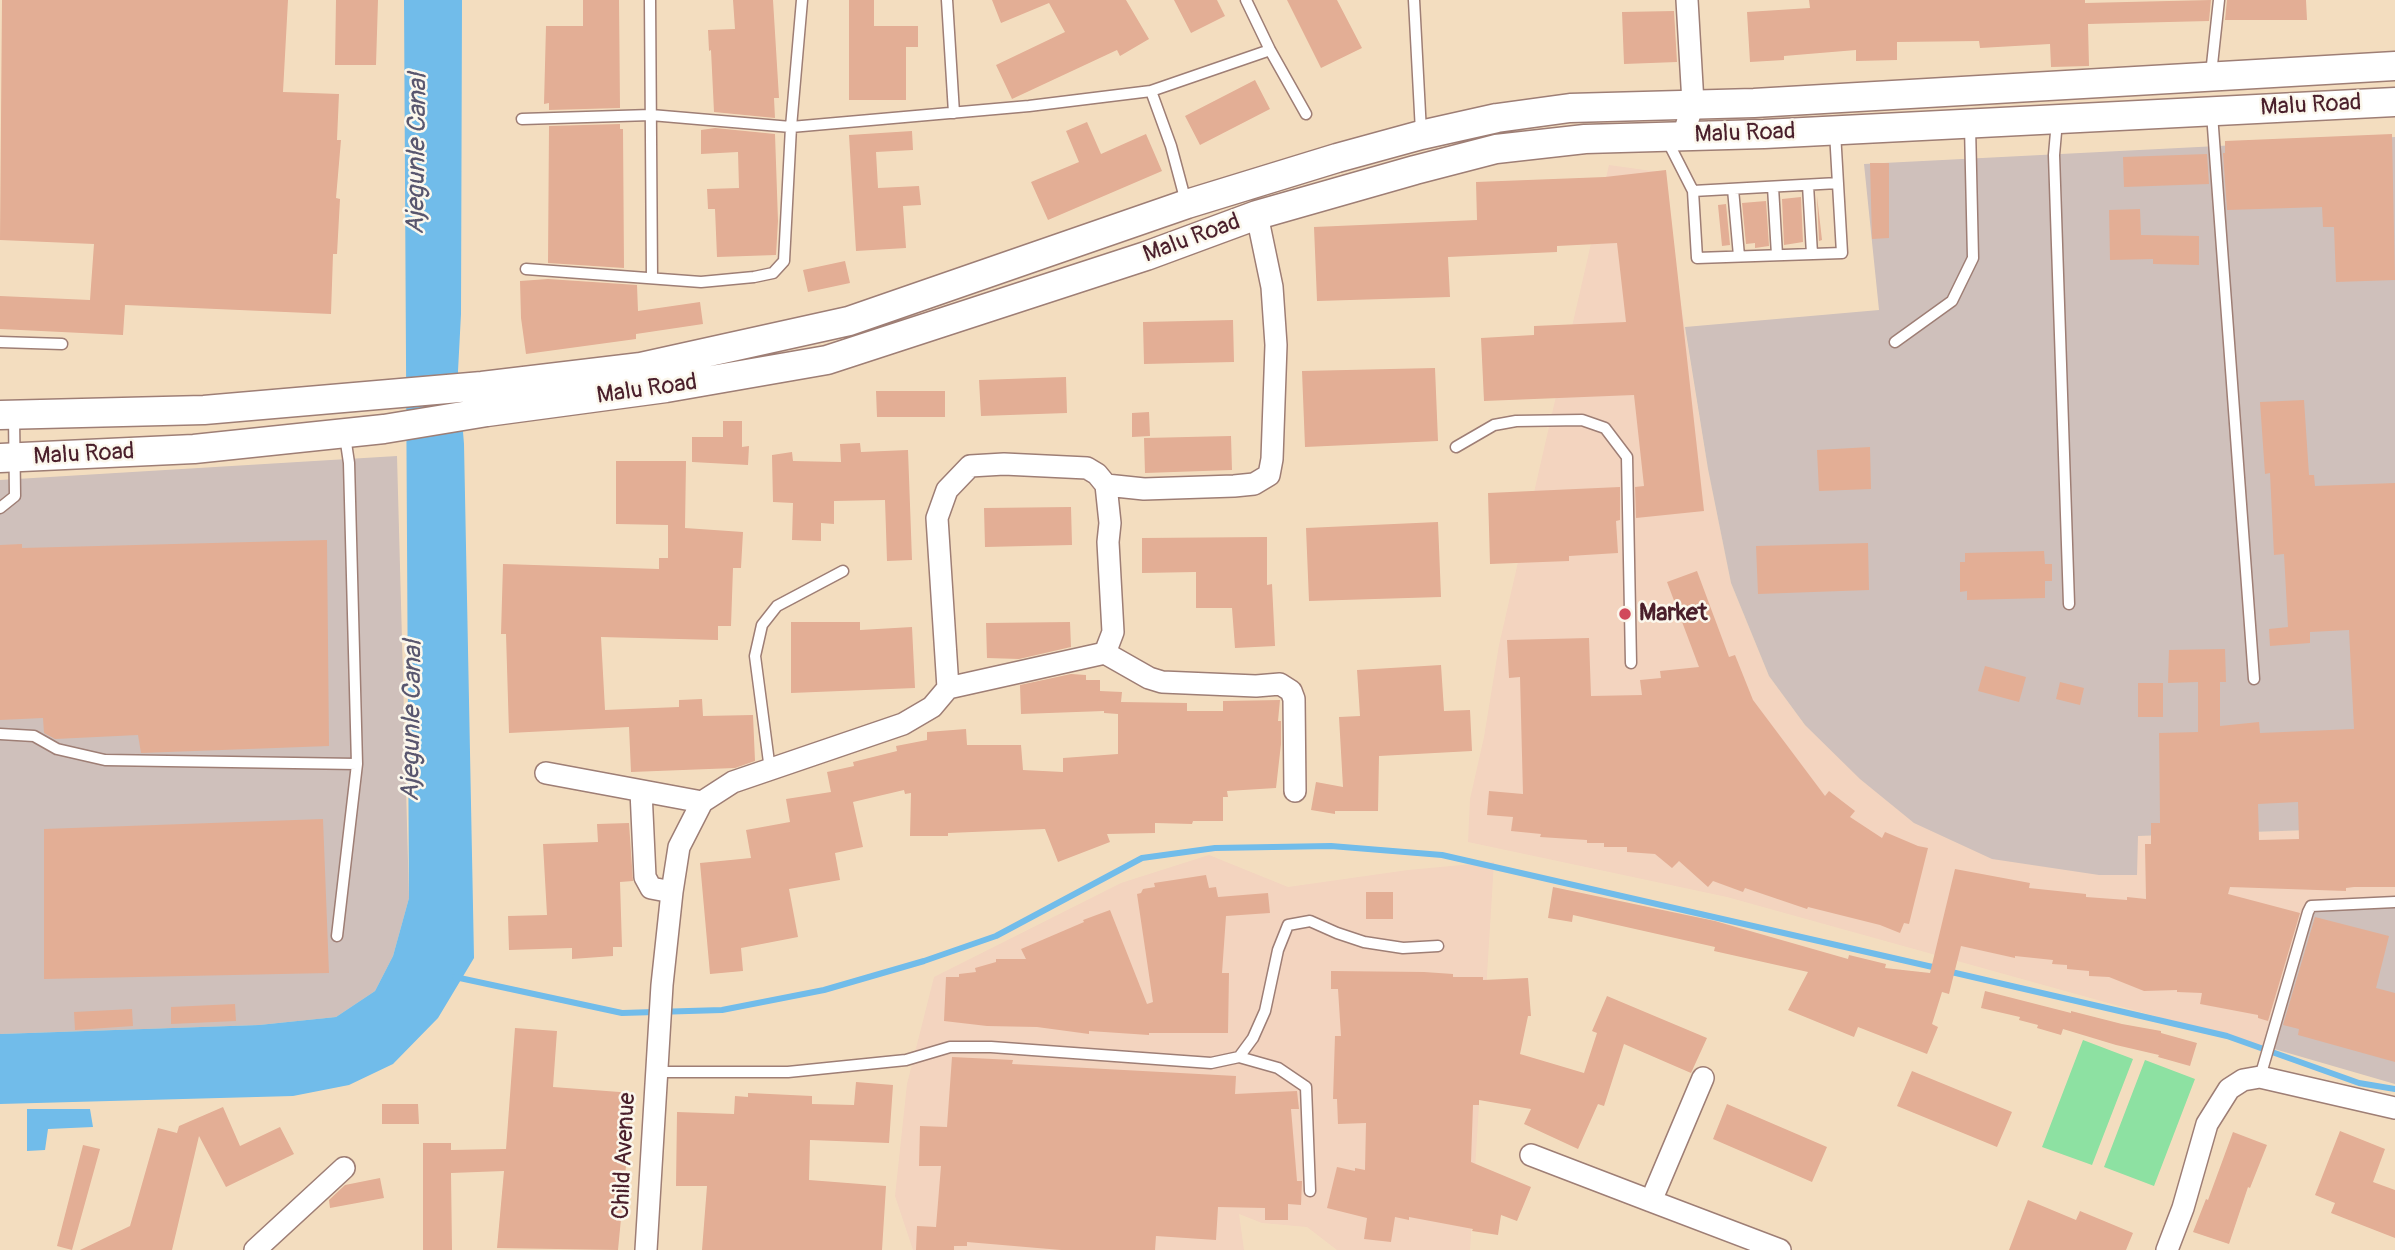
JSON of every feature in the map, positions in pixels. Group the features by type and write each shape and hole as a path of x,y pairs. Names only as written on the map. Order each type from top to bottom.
{"main road":[{"name":"Malu Road","path":"7,458 194,449 384,429 484,399 849,321 1187,204 1337,158 1497,118 1570,108 1767,102 2395,66"},
{"name":"Malu Road","path":"7,415 204,410 382,393 484,399 666,388 770,371 827,360 1146,256 1257,215 1496,149 1585,139 1970,124 2395,102"},
{"path":"1131,224 1146,256"}],"street":[{"path":"1674,137 1693,103 1687,0"},
{"path":"1106,485 1144,489 1234,486 1254,484 1269,475 1272,460 1276,345 1272,287 1257,215"},
{"path":"948,688 937,517 947,490 970,466 1004,464 1087,468 1097,474 1106,485 1110,523 1108,542 1113,632 1105,653"},
{"path":"546,773 702,802 733,782 903,724 932,707 948,688 1105,653 1149,678 1162,681 1280,684 1291,691 1294,699 1295,792"},
{"path":"641,792 645,877 656,891 672,892"},
{"name":"Child Avenue","path":"646,1250 662,985 672,892 679,847 702,802"},
{"path":"2167,1250 2183,1208 2207,1124 2229,1089 2243,1080 2262,1069 2395,1108"},
{"path":"1651,1201 1703,1079"},
{"path":"1531,1155 1780,1250"},
{"path":"255,1250 344,1168"}],"lane":[{"path":"650,0 652,277"},
{"path":"526,269 701,282 773,273 784,261 791,127 802,0"},
{"path":"947,0 954,113"},
{"path":"1246,0 1306,114"},
{"path":"1414,0 1421,135"},
{"path":"2211,76 2219,0"},
{"path":"522,119 651,115 791,127 1030,106 1151,91 1270,50"},
{"path":"1151,91 1171,146 1187,204"},
{"path":"2212,111 2254,679"},
{"path":"2057,119 2054,155 2069,604"},
{"path":"1895,342 1952,301 1973,258 1970,124"},
{"path":"1674,137 1693,191 1697,258 1842,253 1835,130"},
{"path":"1693,191 1838,183"},
{"path":"1808,185 1812,254"},
{"path":"1773,187 1777,255"},
{"path":"1733,189 1739,256"},
{"path":"0,342 62,344"},
{"path":"0,508 15,496 7,458 7,415"},
{"path":"1456,447 1494,425 1516,421 1582,419 1605,428 1626,457 1631,663"},
{"path":"337,936 356,764 349,463 344,433"},
{"path":"770,770 755,656 762,625 777,606 843,570"},
{"path":"0,734 34,736 57,749 105,760 356,764"},
{"path":"2262,1069 2311,906 2395,902"},
{"path":"1238,1057 1253,1038 1265,1011 1278,950 1288,925 1310,921 1364,942 1403,947 1438,946"},
{"path":"656,1068 788,1072 906,1060 950,1046 1211,1063 1238,1057 1278,1068 1306,1087 1310,1191"}],"shaded area":[{"path":"2395,137 2395,827 2138,836 2137,875 2099,875 1992,859 1914,823 1860,779 1805,725 1769,676 1731,583 1708,469 1685,327 1879,310 1864,164"},
{"name":"Market","path":"1609,165 1659,172 1708,469 1731,583 1769,676 1805,725 2137,836 2395,827 2395,907 2315,911 2263,1046 1727,897 1468,842 1470,799 1484,737 1499,645"},
{"path":"397,456 409,898 393,956 375,991 336,1017 259,1025 0,1034 0,480"},
{"path":"1209,855 1288,887 1408,870 1494,862 1470,1250 1337,1250 1307,1227 1262,1223 1239,1214 1244,1250 913,1250 895,1196 907,1084 934,977 1121,883"},
{"path":"2395,907 2395,1084 2264,1046 2315,911"}],"green space":[{"path":"2083,1040 2133,1059 2092,1165 2042,1147"},
{"path":"2145,1060 2195,1079 2154,1186 2104,1167"}],"water":[{"name":"Ajegunle Canal","path":"404,0 462,0 461,314 458,371 464,444 474,958 438,1018 393,1064 349,1085 293,1096 0,1104 0,1034 259,1025 336,1017 375,991 393,956 409,898"},
{"path":"27,1109 90,1109 93,1127 48,1129 45,1150 27,1151"}],"building":[{"path":"2,0 288,0 283,92 339,94 337,140 341,140 336,198 340,199 337,254 333,254 331,314 125,305 123,335 0,329 0,296 90,300 94,244 0,240"},
{"path":"336,0 378,0 376,65 335,65"},
{"path":"583,0 619,0 620,108 549,110 549,103 544,104 546,26 583,26"},
{"path":"733,0 773,0 779,98 774,98 775,118 714,112 708,30 735,29"},
{"path":"849,0 874,0 874,26 918,26 918,47 906,47 906,100 849,100"},
{"path":"992,0 1126,0 1149,39 1120,56 1117,50 1012,99 996,65 1065,32 1049,3 1001,23"},
{"path":"1174,0 1217,0 1225,16 1191,33"},
{"path":"1287,0 1337,0 1362,48 1321,68"},
{"path":"1809,0 2085,0 2085,3 2211,0 2209,21 2088,24 2089,66 2051,67 2050,44 1980,48 1979,41 1897,42 1897,60 1856,61 1856,50 1784,56 1784,60 1750,62 1747,12 1810,8"},
{"path":"2227,0 2306,0 2307,20 2225,20"},
{"path":"1674,11 1677,62 1624,64 1622,12"},
{"path":"1255,80 1270,109 1200,145 1185,116"},
{"path":"1087,122 1101,154 1146,134 1162,171 1048,220 1031,182 1079,162 1066,131"},
{"path":"620,124 620,129 623,129 624,268 548,263 549,126"},
{"path":"715,128 775,134 778,221 776,255 717,257 715,209 708,209 707,189 739,188 738,152 701,154 701,130"},
{"path":"912,131 913,150 876,152 878,188 919,186 921,205 903,206 906,248 856,251 849,135"},
{"path":"2392,134 2395,280 2336,282 2334,227 2323,227 2322,207 2227,210 2223,153 2225,141"},
{"path":"2207,154 2209,184 2124,187 2123,157"},
{"path":"1870,163 1889,163 1889,238 1872,239"},
{"path":"1666,170 1704,511 1636,518 1635,487 1644,486 1634,395 1484,401 1481,338 1534,335 1534,326 1626,322 1617,243 1557,246 1557,252 1448,257 1450,297 1317,301 1314,227 1477,220 1476,182 1605,177"},
{"path":"1817,196 1822,240 1819,241"},
{"path":"1801,197 1803,242 1784,245 1782,199"},
{"path":"1766,201 1769,246 1755,248 1755,243 1746,244 1742,203"},
{"path":"1726,204 1730,245 1722,246 1718,205"},
{"path":"2140,209 2141,235 2199,236 2199,265 2153,264 2153,259 2110,260 2109,210"},
{"path":"845,261 850,283 808,292 803,270"},
{"path":"548,279 637,285 638,311 700,302 703,324 636,334 636,339 526,354 520,281"},
{"path":"1233,320 1234,362 1144,364 1143,322"},
{"path":"1435,368 1438,441 1305,447 1302,371"},
{"path":"1066,377 1067,413 981,416 979,380"},
{"path":"876,391 945,391 945,417 877,417"},
{"path":"2304,400 2309,475 2314,475 2315,486 2395,483 2395,887 2354,887 2346,888 2346,891 2230,887 2228,894 2300,913 2268,1021 2258,1018 2258,1015 2200,1004 2202,993 2177,990 2144,991 2109,977 2089,976 2089,971 2067,969 2067,965 2052,964 2053,960 2015,958 1961,946 1949,994 1942,992 1932,1024 1938,1027 1927,1054 1858,1027 1854,1037 1788,1010 1808,972 1714,951 1715,947 1573,915 1572,922 1548,918 1553,887 1715,921 1848,959 1849,955 1886,964 1885,968 1930,973 1955,869 2030,883 2029,888 2086,894 2086,897 2146,899 2145,844 2151,844 2151,823 2160,823 2159,733 2198,732 2198,682 2168,683 2169,650 2225,649 2226,682 2220,682 2220,726 2259,722 2260,733 2354,729 2349,630 2310,632 2310,643 2270,646 2269,629 2288,627 2284,554 2274,555 2270,473 2265,474 2260,402","holes":["2298,802 2299,839 2259,840 2258,804"]},
{"path":"1149,412 1150,436 1132,437 1132,413"},
{"path":"723,421 742,421 742,447 749,446 748,465 692,462 692,437 723,437"},
{"path":"1231,436 1232,470 1145,473 1144,438"},
{"path":"860,443 861,452 908,450 912,560 887,561 885,500 834,501 834,524 821,523 821,541 792,540 793,503 773,502 772,455 792,452 793,461 841,462 840,444"},
{"path":"1870,447 1871,489 1819,491 1817,450"},
{"path":"616,461 686,461 685,528 743,532 741,568 733,568 731,626 718,626 718,640 601,637 605,710 679,707 679,700 702,699 703,716 753,715 755,761 735,768 631,772 629,727 509,733 506,634 501,634 503,564 659,569 659,558 668,558 668,525 616,524"},
{"path":"1620,487 1620,520 1616,521 1618,553 1569,556 1569,561 1490,564 1488,493"},
{"path":"1071,507 1072,545 985,547 984,508"},
{"path":"1438,522 1441,597 1309,601 1306,528"},
{"path":"1267,537 1267,585 1272,584 1275,646 1235,648 1232,608 1196,608 1196,572 1142,573 1142,538"},
{"path":"327,540 329,746 141,753 138,735 55,739 44,733 43,718 0,720 0,545 22,544 22,548"},
{"path":"1868,543 1869,590 1758,594 1756,546"},
{"path":"2044,551 2045,564 2052,564 2052,581 2045,581 2045,598 1967,600 1967,591 1960,592 1960,562 1965,562 1965,553"},
{"path":"1697,571 1729,657 1735,655 1753,700 1825,796 1829,791 1855,811 1850,817 1882,838 1885,832 1928,848 1909,924 1904,923 1900,933 1880,925 1808,907 1807,909 1745,888 1743,892 1713,881 1708,887 1679,861 1672,868 1655,854 1627,852 1627,847 1604,847 1604,843 1587,843 1587,840 1540,837 1541,834 1511,831 1513,817 1487,815 1489,791 1523,794 1520,677 1509,678 1507,640 1589,638 1591,696 1642,695 1640,680 1661,678 1660,671 1699,667 1667,582"},
{"path":"791,622 860,622 860,630 912,627 915,688 791,693"},
{"path":"1070,622 1071,647 1019,659 987,658 986,623"},
{"path":"1441,665 1444,711 1470,710 1472,751 1379,756 1378,811 1335,811 1335,814 1311,810 1316,782 1343,787 1339,717 1360,716 1357,670"},
{"path":"1985,666 2026,677 2019,702 1978,691"},
{"path":"1071,674 1086,675 1086,680 1100,680 1100,691 1122,692 1121,702 1187,703 1187,711 1223,711 1223,701 1280,700 1278,721 1281,721 1281,744 1276,788 1227,791 1228,797 1223,797 1223,821 1155,823 1155,833 1107,834 1110,842 1058,862 1045,829 910,836 911,793 905,794 904,790 853,802 863,847 835,853 840,880 789,889 798,937 741,948 743,971 710,974 700,863 751,858 746,830 790,822 786,799 831,792 827,772 854,766 853,762 897,751 896,746 927,740 927,732 966,729 967,745 1021,745 1023,770 1063,772 1063,758 1118,754 1118,714 1104,711 1021,714 1020,685"},
{"path":"2060,682 2084,688 2080,705 2056,699"},
{"path":"2138,683 2163,683 2163,717 2138,717"},
{"path":"323,819 329,973 44,979 44,829"},
{"path":"629,823 633,881 620,882 622,947 613,947 613,956 572,959 572,948 509,950 508,916 547,915 543,844 598,842 597,824"},
{"path":"1206,875 1209,888 1216,887 1218,897 1268,893 1270,913 1226,916 1222,973 1229,973 1228,1033 1149,1035 1089,1031 1089,1034 1037,1027 987,1026 944,1021 946,977 959,977 959,974 976,972 975,968 996,962 996,959 1026,959 1021,949 1110,910 1147,1004 1153,1002 1137,894 1143,889 1155,887 1154,883"},
{"path":"1366,892 1393,892 1393,919 1366,919"},
{"path":"2315,917 2389,936 2376,988 2395,993 2395,1062 2298,1035 2299,1029 2283,1025"},
{"path":"1331,971 1424,972 1453,974 1453,977 1483,977 1483,980 1528,978 1531,1016 1528,1016 1520,1054 1584,1073 1597,1033 1592,1031 1607,996 1707,1038 1691,1073 1624,1044 1604,1106 1598,1104 1578,1149 1524,1124 1531,1109 1479,1100 1479,1105 1473,1105 1471,1162 1531,1187 1517,1221 1501,1215 1498,1235 1409,1217 1409,1220 1395,1217 1391,1242 1364,1239 1367,1218 1327,1208 1337,1167 1365,1170 1366,1123 1338,1124 1337,1099 1333,1099 1335,1036 1341,1036 1338,989 1331,989"},
{"path":"1985,991 2071,1013 2161,1031 2197,1043 2190,1066 2063,1029 2061,1035 2037,1028 2038,1025 2019,1020 2020,1017 1981,1008"},
{"path":"235,1004 236,1021 171,1024 171,1007"},
{"path":"132,1009 133,1026 75,1030 74,1012"},
{"path":"515,1028 557,1031 553,1087 633,1093 618,1250 497,1248 504,1171 451,1173 452,1250 423,1250 423,1143 451,1143 451,1150 506,1149"},
{"path":"952,1057 1013,1060 1012,1064 1236,1076 1235,1094 1297,1091 1299,1109 1291,1109 1297,1181 1302,1181 1301,1205 1288,1204 1288,1220 1265,1220 1265,1208 1218,1207 1216,1240 1156,1236 1155,1250 1061,1250 967,1242 967,1246 954,1246 954,1250 916,1250 917,1226 936,1227 941,1166 919,1166 920,1126 947,1127"},
{"path":"1912,1071 2012,1112 1997,1147 1897,1106"},
{"path":"856,1082 893,1085 889,1143 810,1140 809,1180 886,1186 882,1250 702,1250 707,1186 676,1186 677,1112 734,1114 735,1096 748,1097 748,1093 812,1096 812,1104 854,1105"},
{"path":"382,1104 418,1104 419,1124 382,1124"},
{"path":"1727,1104 1827,1147 1812,1182 1713,1139"},
{"path":"223,1107 240,1146 280,1127 294,1154 226,1187 199,1136 172,1250 80,1250 130,1226 158,1128 177,1133 179,1126"},
{"path":"2340,1131 2385,1149 2373,1182 2395,1190 2395,1238 2331,1213 2335,1203 2315,1195"},
{"path":"2233,1132 2267,1145 2250,1188 2248,1187 2229,1244 2193,1232"},
{"path":"83,1145 100,1149 72,1250 57,1246"},
{"path":"380,1178 384,1198 330,1208 329,1200 345,1185"},
{"path":"2028,1200 2076,1220 2080,1211 2133,1233 2126,1250 2009,1250"}],"waterway":[{"path":"455,977 622,1013 722,1010 824,990 924,961 996,936 1142,858 1215,848 1331,846 1442,855 1937,968"},
{"path":"1947,971 2227,1036 2359,1083 2395,1089"}],"place":[{"name":"Market","path":"1625,614"}]}
